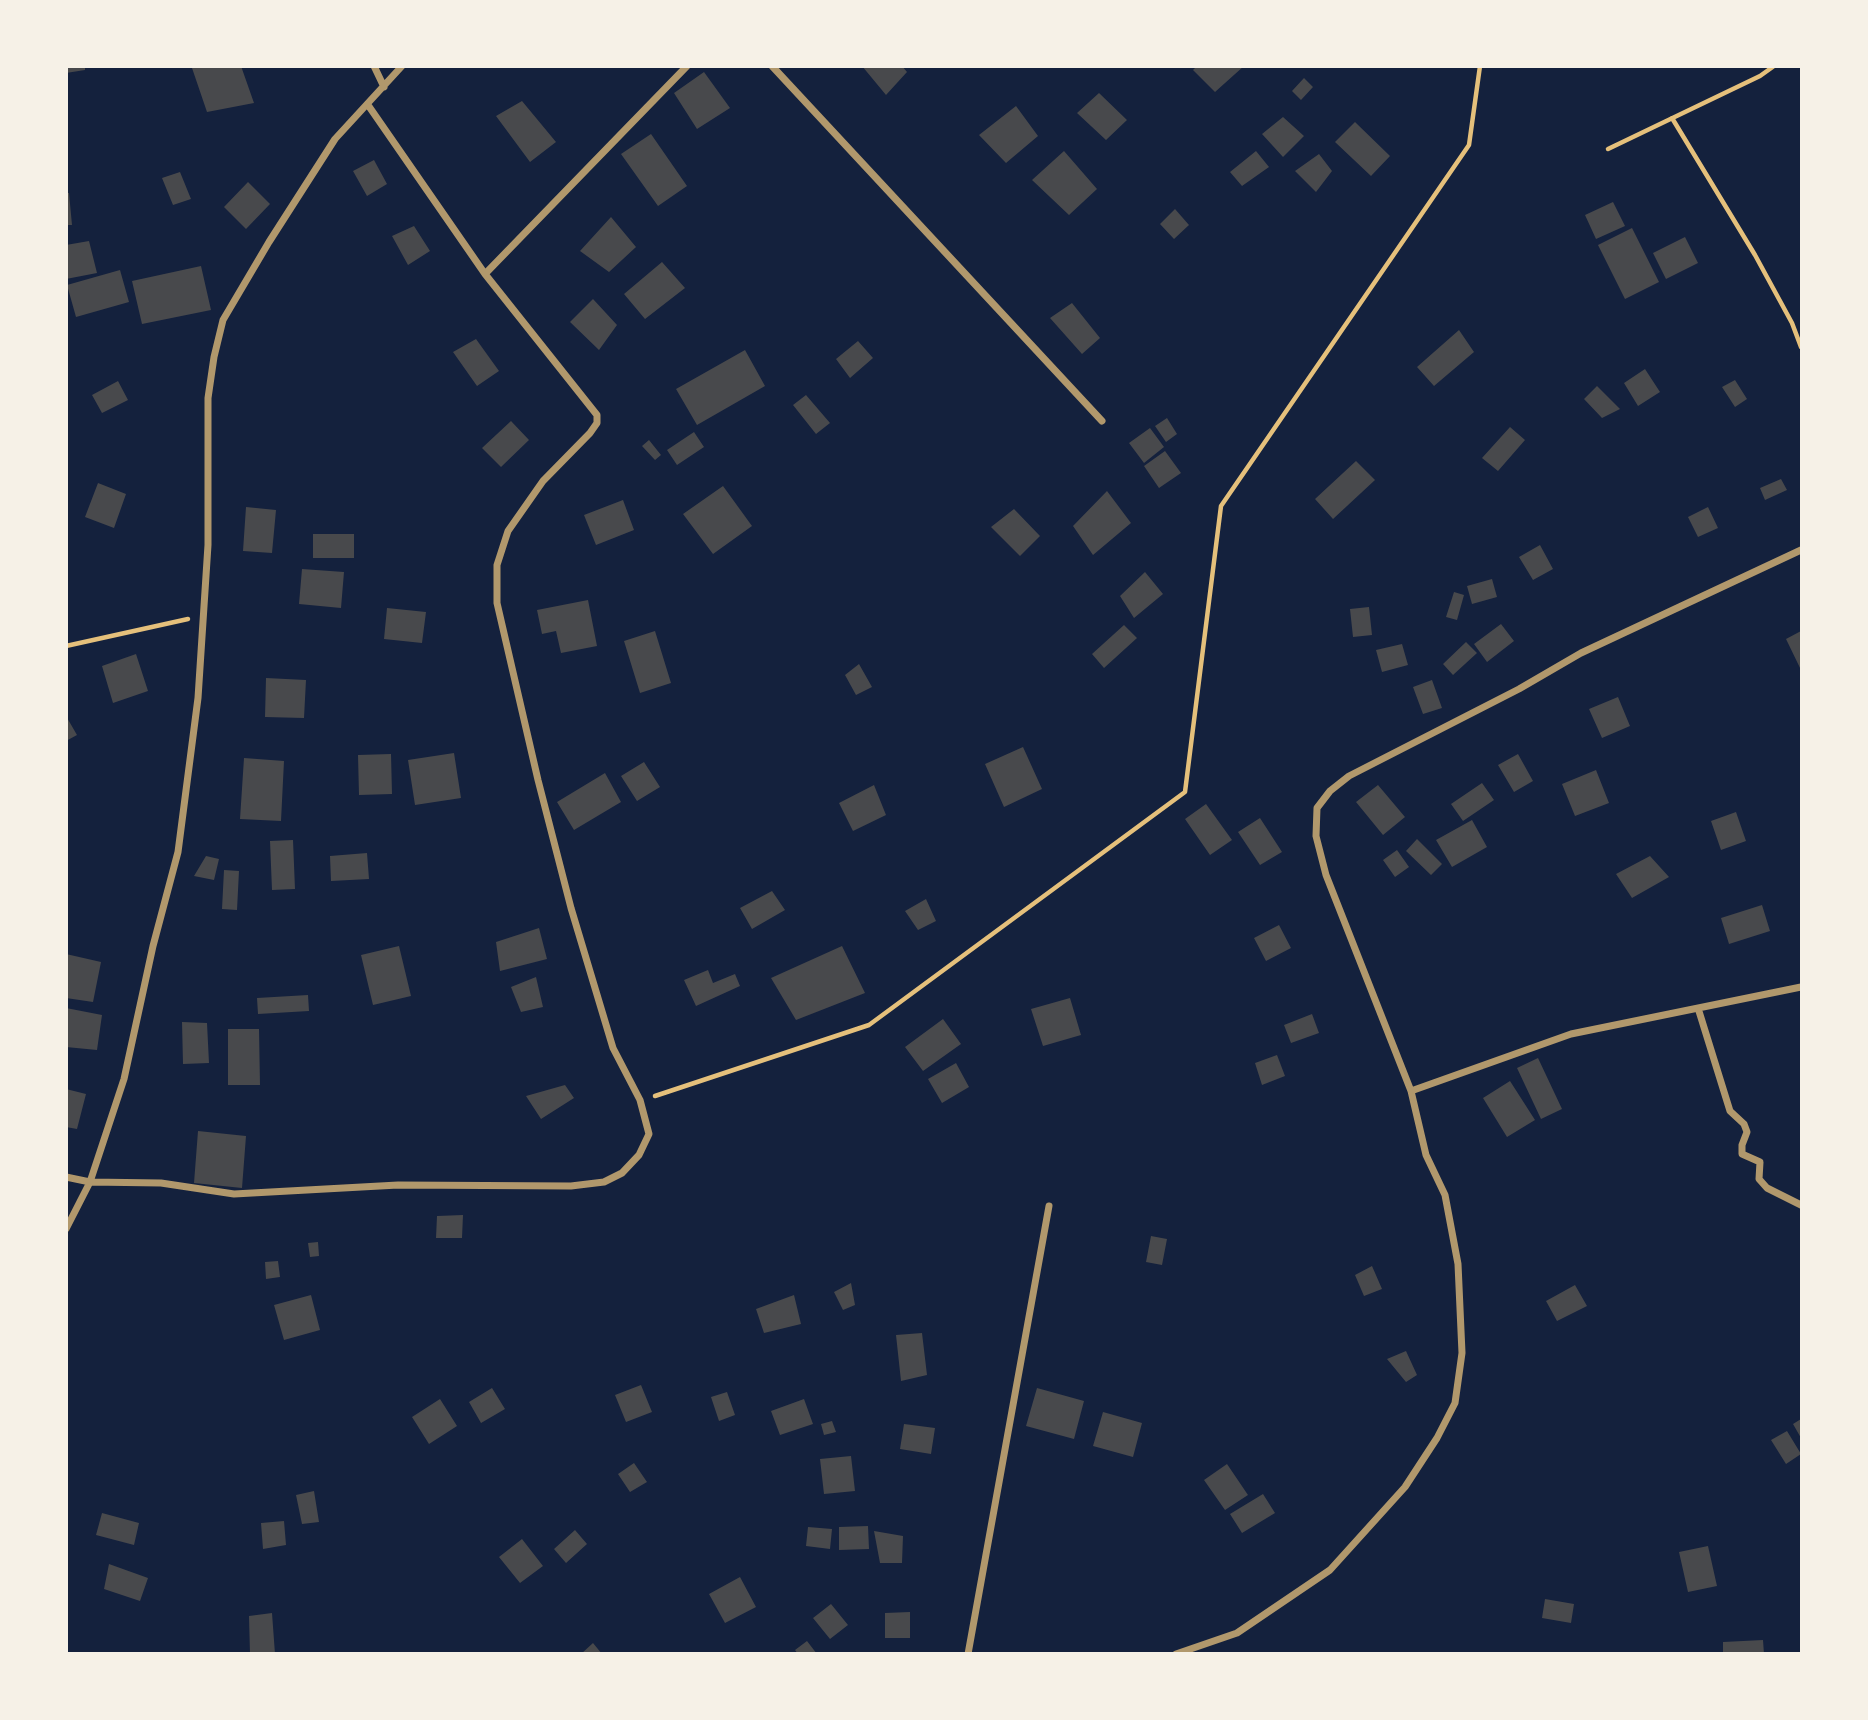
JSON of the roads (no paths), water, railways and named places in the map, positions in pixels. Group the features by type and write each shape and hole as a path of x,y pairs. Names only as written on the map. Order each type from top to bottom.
{"street":[{"path":"374,66 384,87"},
{"path":"66,1229 90,1182 124,1079 153,946 178,852 198,698 208,545 208,398 223,320 335,139 402,66"},
{"path":"485,274 687,66"},
{"path":"772,66 1102,421"},
{"path":"66,1177 90,1182 161,1184 233,1194 398,1185 571,1186 604,1182 622,1172 639,1155 649,1134 640,1100 613,1048 571,908 497,603 497,565 508,531 544,481 590,433 597,423 597,415 485,274 368,105"},
{"path":"1176,1654 1237,1633 1330,1570 1405,1487 1437,1438 1455,1403 1462,1353 1458,1264 1445,1195 1426,1155 1411,1091 1326,875 1316,836 1317,808 1330,790 1349,776 1520,689 1581,653 1801,550"},
{"path":"1411,1091 1571,1034 1801,987"},
{"path":"1698,1008 1730,1111 1744,1124 1747,1132 1742,1154 1760,1162 1759,1180 1767,1188 1801,1205"},
{"path":"968,1654 1049,1206"}]}
